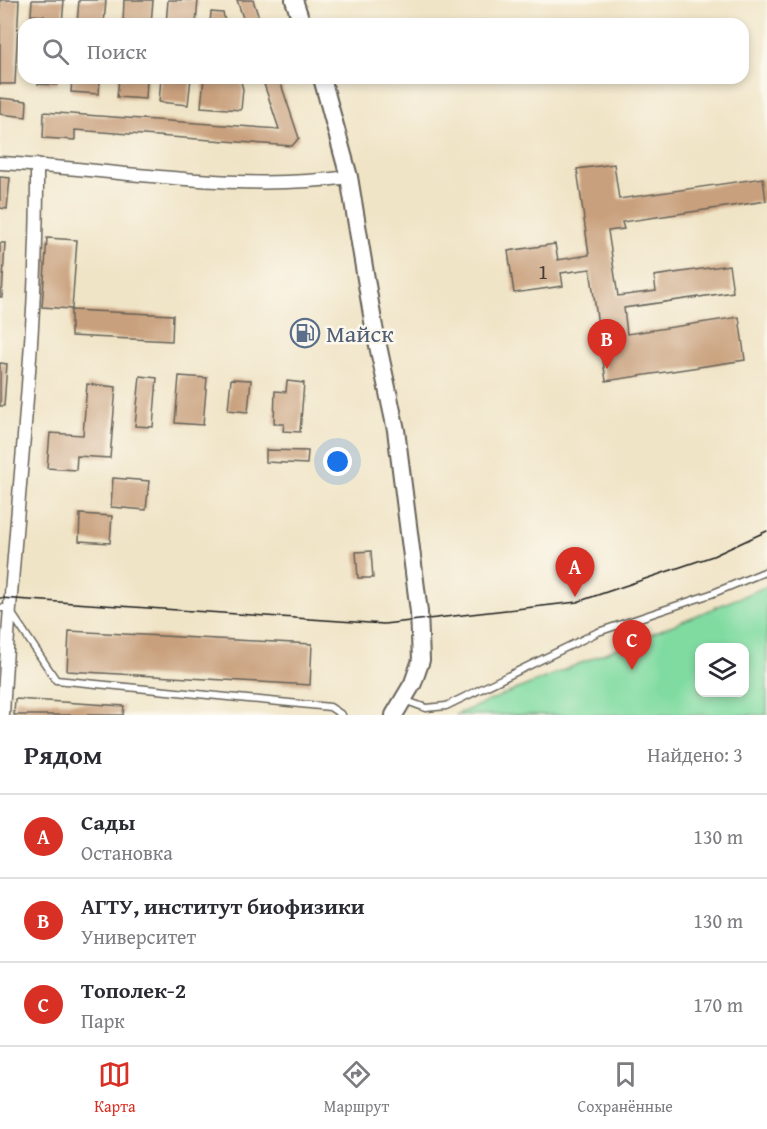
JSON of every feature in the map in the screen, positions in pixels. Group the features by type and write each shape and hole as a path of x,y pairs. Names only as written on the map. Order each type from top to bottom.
{"street":[{"path":"294,0 300,18"},
{"path":"324,84 349,177 374,327 396,430 419,612 421,660 413,683 394,715"},
{"path":"0,163 170,179 304,183 349,177"},
{"path":"3,715 4,608 30,373 37,165"}],"lane":[{"path":"403,700 426,708 446,706 598,632 711,594 767,571"},
{"path":"4,608 56,680 330,707 342,715"},
{"path":"446,706 446,715"}],"green space":[{"path":"767,586 767,715 455,715"}],"building":[{"path":"0,0 19,0 15,84 0,84"},
{"path":"32,0 64,0 62,18 31,15"},
{"path":"79,0 106,0 104,18 78,18"},
{"path":"124,0 153,0 152,18 123,18"},
{"path":"168,0 198,0 196,18 166,18"},
{"path":"237,0 253,0 259,18 243,18"},
{"path":"211,12 223,13 224,18 210,18"},
{"path":"72,84 100,84 99,94 71,92"},
{"path":"118,84 147,84 146,99 117,97"},
{"path":"160,84 190,84 188,105 159,102"},
{"path":"203,84 242,84 241,110 201,107"},
{"path":"264,84 281,84 299,138 292,146 75,130 75,140 43,138 44,112 279,129"},
{"path":"0,98 27,101 26,117 0,114"},
{"path":"614,164 619,199 763,178 766,201 622,222 624,229 608,231 618,296 656,291 654,276 729,265 733,292 624,308 627,334 739,317 745,360 606,381 590,269 561,273 563,286 514,293 508,251 555,244 558,260 589,255 577,169"},
{"path":"0,177 10,178 7,209 0,208"},
{"path":"47,238 77,240 72,309 42,307"},
{"path":"0,243 5,243 2,297 0,297"},
{"path":"71,310 173,315 172,341 71,336"},
{"path":"0,363 7,364 4,406 0,406"},
{"path":"140,376 157,378 153,427 135,426"},
{"path":"179,376 207,378 203,425 175,423"},
{"path":"231,379 251,380 248,412 228,410"},
{"path":"287,381 304,383 300,432 283,431 284,424 274,424 275,391 286,392"},
{"path":"87,384 116,387 110,458 77,456 76,470 47,468 50,433 83,435"},
{"path":"266,450 308,451 307,464 266,462"},
{"path":"113,478 149,481 146,510 111,507"},
{"path":"80,514 112,516 110,543 79,541"},
{"path":"371,551 373,578 358,578 356,552"},
{"path":"69,631 312,644 310,685 67,671"},
{"path":"15,699 124,706 123,715 14,715"}],"tram line":[{"path":"0,598 384,624 577,602 713,556 767,531"}],"place":[{"name":"Майск","path":"305,333"},
{"name":"АГТУ, институт биофизики","path":"607,369"},
{"name":"Сады","path":"575,597"},
{"name":"Тополек-2","path":"632,670"}]}
